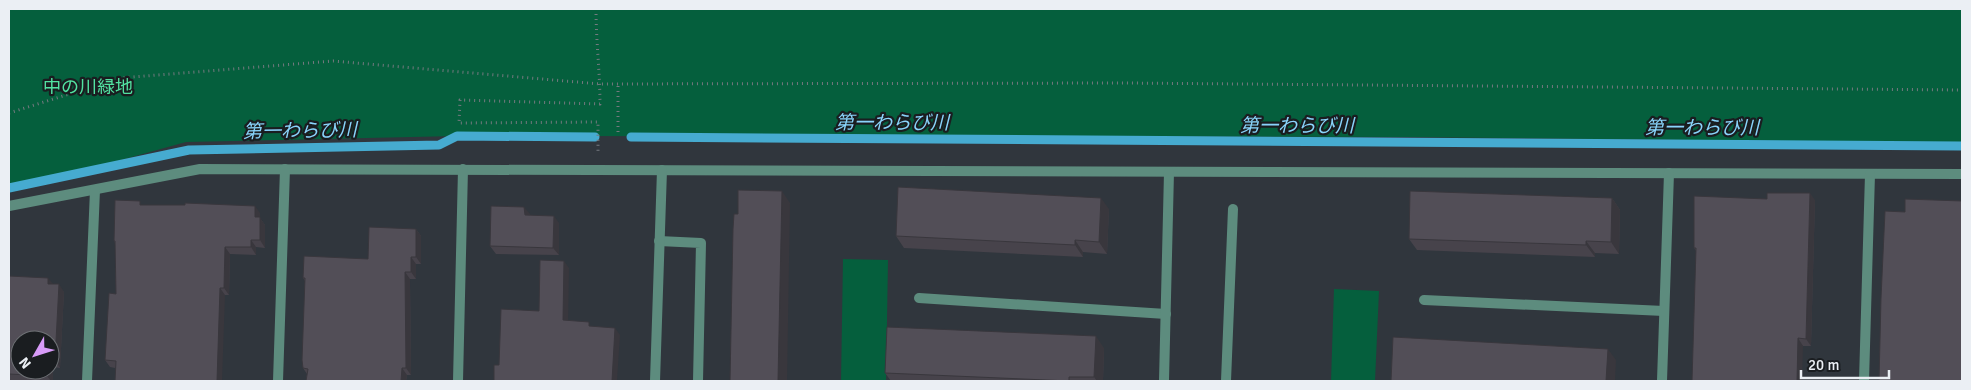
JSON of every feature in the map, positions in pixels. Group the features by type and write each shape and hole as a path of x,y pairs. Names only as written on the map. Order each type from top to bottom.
{"street":[{"path":"9,206 200,169 1962,174"},
{"path":"278,381 285,169"},
{"path":"458,381 463,169"},
{"path":"655,381 662,170"},
{"path":"1164,381 1169,172"},
{"path":"1662,381 1669,173"},
{"path":"1864,381 1870,174"},
{"path":"87,381 95,190"},
{"path":"1226,381 1233,209"},
{"path":"660,241 701,243 698,381"},
{"path":"919,298 1166,314"},
{"path":"1424,300 1664,312"}],"path":[{"path":"596,9 600,104 460,100 459,123 598,122 598,151"},
{"path":"9,113 120,78 333,61 600,84 1122,83 1962,90"},
{"path":"618,84 618,132"}],"green space":[{"name":"中の川緑地","path":"9,9 1962,9 1962,143 1407,137 457,136 186,142 9,191"},
{"path":"843,259 888,260 886,381 841,381"},
{"path":"1334,289 1379,291 1375,381 1331,381"}],"building":[{"path":"898,187 1101,198 1099,242 1075,240 1075,245 896,236"},
{"path":"738,190 782,191 778,381 730,381 733,229 734,214 738,214"},
{"path":"1410,191 1612,198 1611,242 1586,241 1586,245 1409,239"},
{"path":"1767,193 1810,193 1806,339 1798,338 1797,381 1692,381 1696,248 1694,248 1694,196 1767,199"},
{"path":"1905,199 1962,201 1962,381 1879,381 1885,211 1905,212"},
{"path":"115,200 140,201 140,205 185,205 185,203 255,206 255,217 260,217 260,240 251,240 251,247 225,247 224,288 220,288 217,381 115,381 116,361 105,360 109,293 116,294"},
{"path":"491,206 524,207 525,215 554,216 553,248 490,246"},
{"path":"369,227 416,229 416,257 411,257 411,272 405,272 406,368 402,368 401,381 306,381 308,369 303,368 302,360 304,256 368,259"},
{"path":"540,260 564,261 563,320 589,322 589,326 615,328 612,381 494,381 494,365 499,365 501,309 539,311"},
{"path":"9,276 48,278 48,284 59,284 57,330 10,330 9,374"},
{"path":"887,327 1096,336 1094,377 1069,377 1069,381 885,373"},
{"path":"1393,337 1608,349 1606,381 1391,381"}],"waterway":[{"name":"第一わらび川","path":"9,188 189,150 439,145 457,136 595,137"},
{"name":"第一わらび川","path":"631,137 1962,146"}]}
